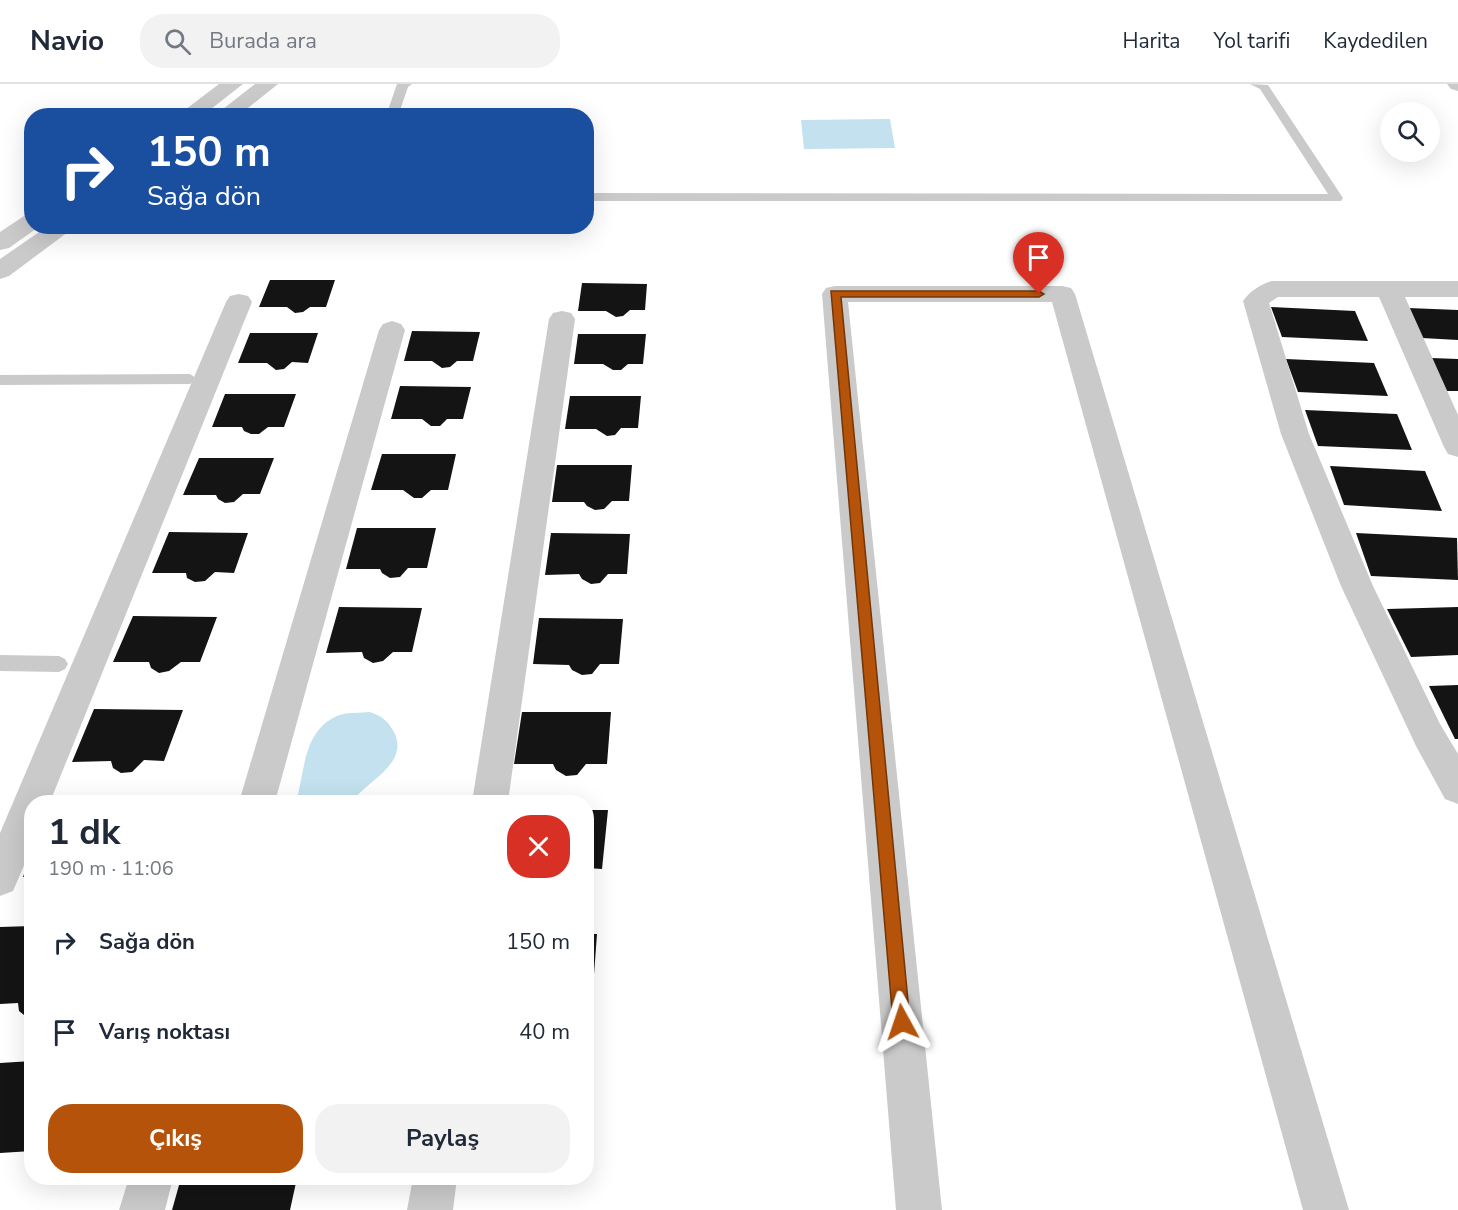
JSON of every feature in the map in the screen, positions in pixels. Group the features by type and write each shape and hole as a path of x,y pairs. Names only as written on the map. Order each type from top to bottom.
{"street":[{"path":"198,108 233,84"},
{"path":"235,108 268,84"},
{"path":"0,243 24,226"},
{"path":"0,271 53,234"},
{"path":"1458,289 1272,289 1256,301 1295,434 1357,586 1428,735 1458,787"},
{"path":"1389,290 1458,447"},
{"path":"919,1210 835,294 1062,294 1326,1210"},
{"path":"34,795 239,302"},
{"path":"491,795 562,319"},
{"path":"259,795 392,330"},
{"path":"0,878 24,820"},
{"path":"142,1210 149,1185"},
{"path":"430,1210 434,1185"}],"lane":[{"path":"395,108 403,84 406,84"},
{"path":"594,197 1337,198 1264,87 1256,84"},
{"path":"0,380 190,379"},
{"path":"0,663 59,664"}],"water":[{"path":"890,119 895,148 804,149 801,120"},
{"path":"370,712 384,719 394,732 397,743 396,753 391,763 357,795 298,795 311,742 326,723 337,716"}],"building":[{"path":"270,280 335,280 326,307 310,307 303,312 295,313 287,307 259,307"},
{"path":"582,283 647,284 645,310 630,310 623,316 616,317 606,311 578,311"},
{"path":"1271,307 1355,311 1368,341 1282,337"},
{"path":"1408,308 1458,310 1458,340 1422,338"},
{"path":"412,331 480,332 473,361 457,361 450,367 442,368 432,361 404,361"},
{"path":"250,333 318,333 308,363 292,362 284,369 276,370 267,363 238,363"},
{"path":"578,334 646,334 643,364 628,364 621,370 613,370 603,364 574,364"},
{"path":"1431,358 1458,359 1458,391 1446,391"},
{"path":"1286,359 1374,363 1388,396 1298,392"},
{"path":"400,386 471,387 463,419 447,419 440,426 431,426 422,419 391,419"},
{"path":"225,394 296,394 284,427 268,427 259,434 251,434 244,431 242,427 212,427"},
{"path":"570,396 641,396 638,428 621,428 615,435 607,436 596,429 565,429"},
{"path":"1305,410 1397,414 1412,450 1318,446"},
{"path":"382,454 456,454 448,490 431,490 422,498 414,498 403,490 371,490"},
{"path":"199,458 274,458 260,494 243,494 234,502 225,503 216,495 183,495"},
{"path":"557,465 632,465 629,501 612,501 604,509 595,510 584,502 552,502"},
{"path":"1330,466 1425,471 1442,511 1344,505"},
{"path":"357,528 436,528 427,568 408,568 400,577 390,578 380,569 346,569"},
{"path":"169,532 248,533 234,573 215,572 205,581 195,582 187,578 186,573 152,573"},
{"path":"551,533 630,534 627,574 608,574 600,583 591,584 582,579 579,574 545,575"},
{"path":"1356,533 1457,538 1458,580 1371,576"},
{"path":"339,607 422,608 412,652 393,652 383,661 373,663 364,658 362,652 326,653"},
{"path":"1458,607 1458,655 1411,657 1387,609"},
{"path":"133,616 217,617 200,662 181,662 169,671 159,673 151,668 149,662 113,662"},
{"path":"539,618 623,619 619,664 600,664 592,674 582,675 572,670 569,665 533,664"},
{"path":"1458,685 1458,739 1455,739 1429,686"},
{"path":"94,709 183,710 164,761 144,760 132,772 121,773 113,768 111,761 72,762"},
{"path":"522,712 611,712 607,764 586,764 577,775 566,776 556,770 553,764 514,764"},
{"path":"594,810 608,810 602,869 594,868"},
{"path":"24,926 24,1015 19,1011 18,1003 0,1004 0,927"},
{"path":"594,934 597,934 594,974"},
{"path":"24,1062 24,1152 0,1153 0,1063"},
{"path":"179,1185 295,1185 290,1210 172,1210"}],"route":[{"path":"902,1022 835,294 1039,294"}]}
